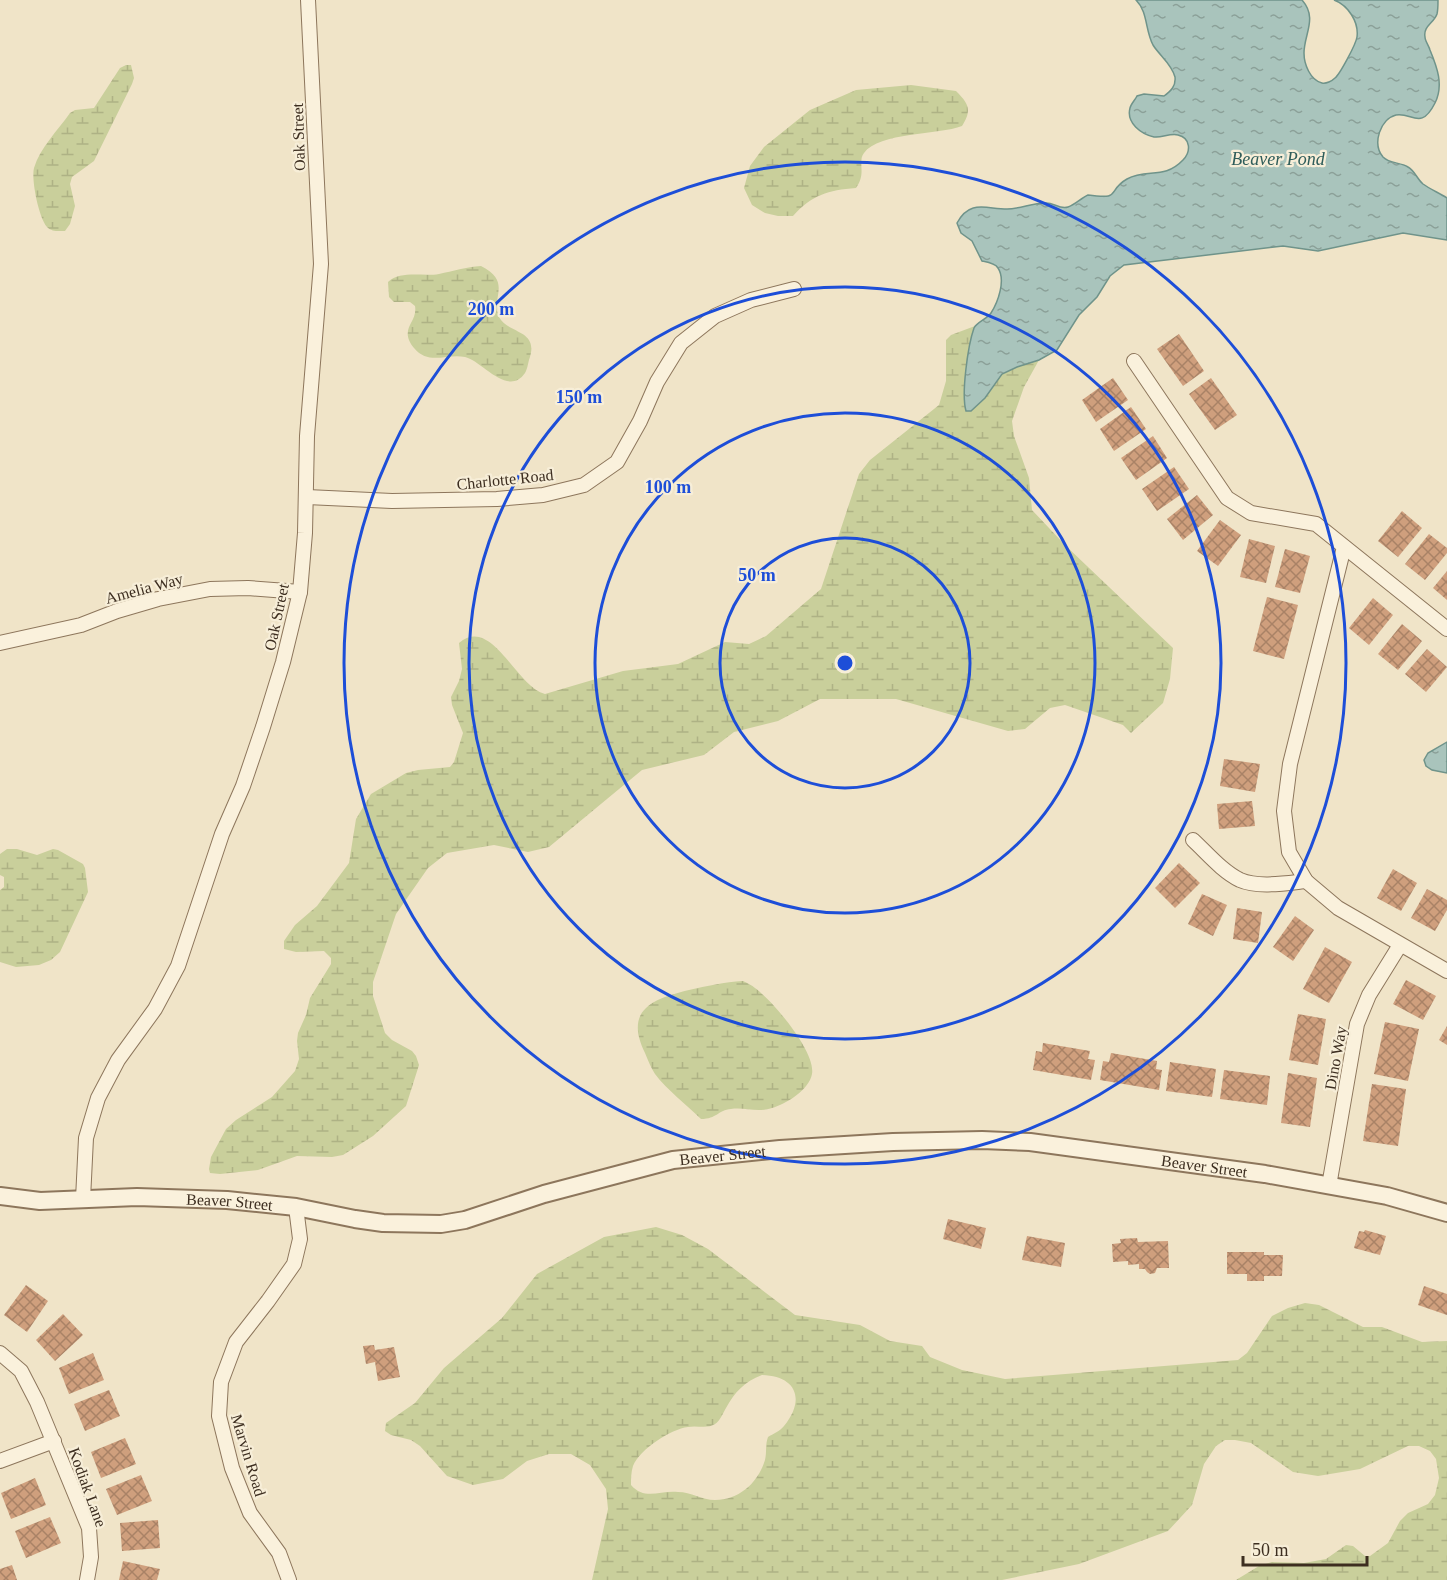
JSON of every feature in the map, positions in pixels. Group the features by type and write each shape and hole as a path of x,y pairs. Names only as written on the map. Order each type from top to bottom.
{"street":[{"name":"Oak Street","path":"83,1199 86,1138 99,1098 118,1059 155,1009 178,966 222,834 243,786 263,727 283,662 300,592 307,497 307,436 319,311 321,264 308,0"},
{"name":"Charlotte Road","path":"307,497 392,501 497,499 543,495 584,485 617,462 640,421 657,382 681,344 715,316 751,300 794,289"},
{"path":"1134,362 1227,498 1251,513 1316,524 1447,629"},
{"path":"1344,548 1290,765 1284,811 1289,852 1306,881 1338,908 1447,971"},
{"name":"Amelia Way","path":"0,643 81,625 158,598 210,589 248,588 300,592"},
{"path":"1193,840 1224,869 1242,881 1274,885 1306,881"},
{"name":"Dino Way","path":"1329,1186 1357,1023 1369,995 1400,945"},
{"name":"Beaver Street","path":"0,1196 40,1201 182,1197 296,1207 382,1223 441,1224 474,1217 605,1176 672,1160 780,1149 936,1140 982,1140 1038,1143 1265,1174 1387,1196 1447,1213"},
{"name":"Marvin Road","path":"290,1580 279,1553 250,1513 232,1468 219,1416 221,1382 236,1342 294,1264 300,1239 296,1207"},
{"name":"Kodiak Lane","path":"0,1353 21,1371 54,1441 89,1528 91,1557 87,1580"},
{"name":"Kodiak Lane","path":"0,1461 54,1441"}],"green space":[{"path":"131,65 134,78 132,84 94,161 72,177 70,184 75,206 70,224 65,231 51,230 41,216 36,199 33,174 37,161 45,146 70,113 75,110 94,108 120,68"},
{"path":"911,85 956,91 968,107 962,126 882,141 872,146 862,156 862,173 856,188 837,190 814,198 793,216 765,213 752,205 744,188 750,166 764,147 810,110 856,90"},
{"path":"481,266 496,278 499,290 497,310 499,317 509,327 527,338 530,343 527,369 518,380 503,380 465,357 432,358 420,353 414,348 408,335 415,306 410,302 394,302 389,297 388,282 393,278 433,275"},
{"path":"975,326 965,374 971,411 985,398 1002,374 1039,360 1024,387 1012,421 1014,436 1029,478 1032,510 1066,546 1173,648 1170,679 1163,703 1131,733 1123,725 1065,705 1050,708 1025,729 1008,731 896,699 820,699 778,721 734,732 704,755 642,770 549,847 528,852 494,845 447,853 428,868 396,914 373,982 373,996 385,1033 392,1040 412,1051 419,1065 406,1106 373,1136 343,1155 297,1156 258,1170 210,1173 211,1157 226,1129 272,1097 295,1071 299,1059 298,1033 310,998 331,964 331,958 324,951 296,952 284,949 284,941 295,925 317,906 349,863 356,819 371,794 406,773 450,767 454,762 463,733 451,697 462,669 459,643 471,637 482,638 504,655 534,689 545,694 623,671 678,664 725,642 749,644 766,636 821,589 859,474 870,460 939,405 946,381 946,340 951,335"},
{"path":"7,849 17,849 37,855 53,849 58,850 83,864 85,868 88,892 60,952 51,960 39,965 16,967 0,962 0,890 4,887 4,877 0,875 0,854"},
{"path":"743,981 763,995 792,1028 807,1053 812,1074 802,1091 778,1106 761,1110 727,1110 711,1118 701,1119 665,1086 654,1072 639,1038 640,1017 645,1009 664,998 689,990"},
{"path":"656,1227 682,1235 708,1249 795,1315 860,1325 890,1341 922,1346 930,1357 962,1370 1005,1379 1238,1360 1247,1353 1272,1316 1305,1303 1319,1305 1363,1327 1382,1327 1422,1342 1447,1341 1447,1580 1236,1580 1259,1566 1272,1562 1304,1563 1326,1559 1346,1545 1353,1546 1365,1556 1370,1556 1388,1543 1400,1521 1408,1513 1428,1504 1435,1495 1439,1478 1436,1459 1430,1451 1419,1446 1408,1446 1360,1469 1318,1476 1293,1472 1251,1443 1225,1440 1216,1446 1204,1464 1192,1505 1168,1531 1079,1564 1002,1580 592,1580 608,1509 606,1489 590,1465 571,1454 549,1454 527,1461 503,1479 473,1485 447,1476 420,1446 411,1440 391,1435 385,1431 386,1423 415,1403 444,1368 502,1318 537,1274 604,1237","holes":["762,1375 774,1376 790,1384 796,1398 795,1407 784,1426 768,1437 762,1468 746,1489 732,1497 715,1500 683,1492 647,1494 636,1490 631,1485 633,1466 649,1447 681,1429 715,1424 745,1384"]}],"water":[{"name":"Beaver Pond","path":"1136,0 1302,0 1307,7 1310,20 1304,53 1305,62 1314,79 1324,83 1331,81 1337,75 1357,37 1356,26 1351,15 1344,6 1334,0 1438,0 1437,14 1425,33 1439,76 1438,96 1430,111 1421,118 1402,115 1390,117 1379,133 1378,146 1383,157 1408,167 1423,184 1447,198 1447,240 1403,233 1318,251 1283,246 1124,265 1110,276 1097,297 1079,315 1057,350 1039,360 1002,374 985,398 971,411 966,411 965,382 974,328 994,308 1000,291 1001,279 997,266 982,261 972,241 961,233 957,223 962,216 967,211 979,207 1012,209 1045,203 1068,207 1088,195 1110,195 1121,183 1134,176 1169,170 1183,160 1187,153 1187,142 1182,137 1149,136 1136,127 1130,118 1130,108 1137,96 1144,94 1164,96 1175,83 1171,68 1153,45 1143,10"},
{"path":"1447,742 1447,773 1432,770 1426,766 1424,760 1428,753"}],"building":[{"path":"1179,334 1204,371 1183,386 1157,349"},
{"path":"1113,378 1128,400 1096,422 1082,400"},
{"path":"1211,378 1237,415 1215,430 1189,394"},
{"path":"1131,407 1146,429 1114,451 1100,429"},
{"path":"1153,436 1167,458 1136,480 1121,458"},
{"path":"1174,467 1189,489 1157,511 1142,489"},
{"path":"1197,495 1213,515 1183,540 1167,519"},
{"path":"1402,511 1422,528 1398,557 1378,541"},
{"path":"1220,520 1241,535 1218,566 1197,551"},
{"path":"1429,534 1447,548 1447,553 1425,580 1405,564"},
{"path":"1249,539 1275,546 1266,583 1240,577"},
{"path":"1285,549 1310,556 1300,593 1275,587"},
{"path":"1447,571 1447,600 1433,588"},
{"path":"1267,597 1298,605 1284,659 1253,651"},
{"path":"1373,598 1393,615 1369,645 1349,628"},
{"path":"1402,624 1422,641 1398,670 1378,654"},
{"path":"1427,649 1447,667 1426,692 1405,674"},
{"path":"1224,759 1260,764 1255,792 1220,786"},
{"path":"1252,801 1255,826 1219,829 1217,804"},
{"path":"1179,863 1200,883 1175,908 1155,888"},
{"path":"1393,869 1417,883 1401,911 1377,898"},
{"path":"1427,889 1447,900 1447,910 1435,931 1411,918"},
{"path":"1202,894 1227,905 1213,936 1188,924"},
{"path":"1237,908 1262,912 1258,943 1233,939"},
{"path":"1295,916 1314,930 1293,961 1273,947"},
{"path":"1325,947 1352,962 1329,1003 1303,989"},
{"path":"1406,980 1436,996 1423,1020 1393,1004"},
{"path":"1298,1014 1326,1019 1318,1065 1289,1060"},
{"path":"1385,1022 1419,1029 1408,1081 1374,1074"},
{"path":"1447,1026 1447,1045 1439,1040"},
{"path":"1043,1043 1090,1051 1088,1059 1095,1060 1091,1080 1033,1070 1036,1051 1042,1052"},
{"path":"1111,1053 1157,1061 1156,1069 1162,1070 1159,1090 1100,1080 1103,1061 1109,1062"},
{"path":"1170,1062 1216,1069 1212,1097 1166,1091"},
{"path":"1224,1070 1270,1076 1267,1105 1220,1099"},
{"path":"1288,1073 1317,1078 1310,1127 1281,1123"},
{"path":"1372,1084 1406,1089 1398,1146 1363,1141"},
{"path":"948,1219 986,1228 981,1249 943,1239"},
{"path":"1365,1230 1386,1236 1380,1255 1354,1248 1359,1231 1364,1232"},
{"path":"1027,1236 1065,1243 1061,1267 1022,1260"},
{"path":"1137,1238 1138,1242 1168,1241 1169,1268 1157,1268 1155,1273 1150,1274 1145,1269 1139,1269 1139,1264 1128,1265 1128,1261 1113,1262 1112,1244 1121,1243 1120,1239"},
{"path":"1227,1252 1264,1252 1264,1255 1283,1255 1282,1276 1264,1276 1264,1281 1247,1281 1247,1274 1227,1274"},
{"path":"26,1285 48,1301 27,1332 4,1315"},
{"path":"1424,1286 1447,1294 1447,1315 1418,1305"},
{"path":"63,1314 83,1335 55,1361 36,1340"},
{"path":"374,1345 375,1350 394,1347 400,1377 378,1381 375,1362 366,1364 363,1346"},
{"path":"93,1353 104,1380 69,1394 59,1368"},
{"path":"109,1390 120,1416 85,1431 74,1404"},
{"path":"125,1438 136,1464 101,1478 91,1452"},
{"path":"141,1475 152,1501 117,1515 106,1489"},
{"path":"35,1478 46,1505 11,1519 1,1493"},
{"path":"50,1517 61,1543 26,1558 15,1531"},
{"path":"158,1520 160,1548 122,1551 120,1523"},
{"path":"123,1561 160,1569 157,1580 119,1580"},
{"path":"12,1565 17,1580 0,1580 0,1569"}]}
